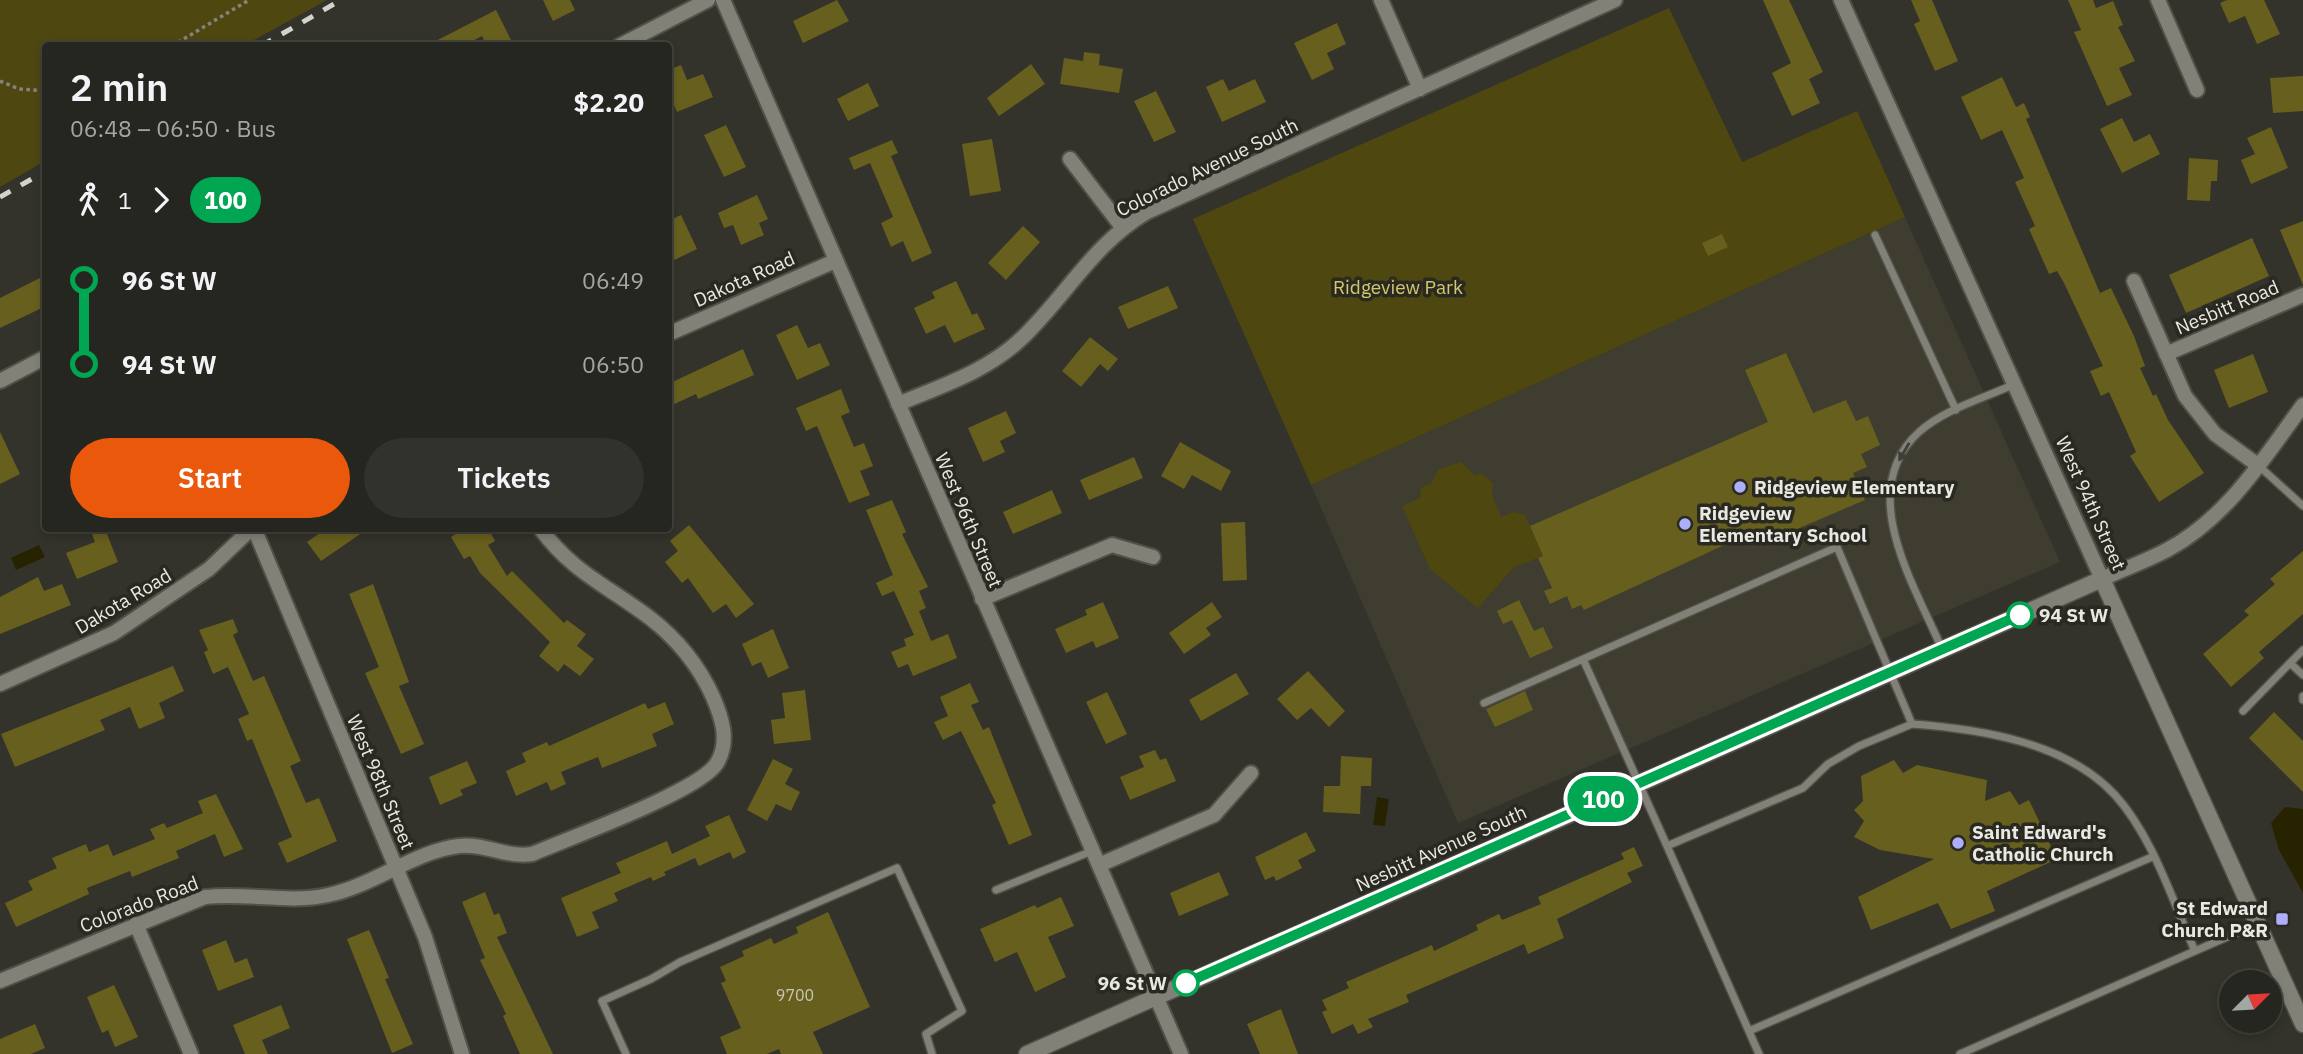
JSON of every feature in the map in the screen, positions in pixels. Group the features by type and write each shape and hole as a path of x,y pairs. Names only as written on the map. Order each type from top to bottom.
{"street":[{"path":"627,42 708,0"},
{"name":"West 96th Street","path":"723,0 1181,1054"},
{"path":"1381,0 1420,89"},
{"name":"Colorado Avenue South","path":"898,404 997,359 1022,338 1088,259 1122,227 1147,212 1615,0"},
{"name":"West 94th Street","path":"1841,0 2303,1024"},
{"path":"2158,0 2197,90"},
{"path":"1070,159 1122,227"},
{"name":"Dakota Road","path":"672,332 835,261"},
{"name":"Nesbitt Road","path":"2134,281 2185,396 2200,419 2259,466"},
{"name":"Nesbitt Road","path":"2166,354 2303,295"},
{"path":"0,381 42,359"},
{"path":"2102,579 2168,549 2202,526 2233,498 2303,405"},
{"name":"Dakota Road","path":"0,684 62,658 133,621 209,569 249,532"},
{"name":"West 98th Street","path":"255,532 425,937 462,1054"},
{"name":"Colorado Road","path":"0,981 205,897 236,893 297,899 327,895 357,887 457,846 477,846 514,856 533,854 706,776 717,763 723,748 724,731 715,701 694,662 674,639 650,618 573,567 543,532"},
{"path":"982,599 1112,545 1153,557"},
{"name":"Nesbitt Avenue South","path":"1027,1054 2102,579"},
{"path":"1096,858 1214,815 1251,773"},
{"path":"136,924 191,1054"}],"lane":[{"path":"1875,235 1956,410"},
{"path":"1942,649 1895,538 1890,498 1897,466 1908,444 1932,423 2015,384"},
{"path":"2259,466 2303,506"},
{"path":"1484,704 1837,547 1892,671 1912,724"},
{"path":"2243,711 2303,650"},
{"path":"1583,659 1759,1054"},
{"path":"2290,663 2303,675"},
{"path":"1667,846 1803,788 1828,764 1859,746 1912,724 1947,727 2015,741 2056,755 2094,775 2116,796 2144,837 2195,951"},
{"path":"1749,1031 2152,857"},
{"path":"996,890 1096,858"},
{"path":"626,1054 602,1000 693,956 897,868 962,1011 926,1034 932,1054"},
{"path":"1960,1054 2258,924"}],"path":[{"path":"179,42 249,0"},
{"path":"0,81 19,89 42,91"}],"shaded area":[{"name":"Ridgeview Elementary School","path":"1905,217 2060,562 1458,823 1311,485"},
{"path":"39,545 45,557 16,570 11,558"},
{"path":"1377,797 1389,799 1385,826 1373,825"},
{"path":"2285,807 2303,809 2303,893 2279,850 2271,823"}],"green space":[{"path":"0,0 327,0 250,42 42,42 42,163 0,187"},
{"name":"Ridgeview Park","path":"1669,8 1742,162 1857,111 1905,217 1311,485 1193,219"},
{"path":"1461,462 1475,475 1482,473 1493,484 1492,494 1501,517 1514,512 1525,515 1543,556 1514,567 1478,608 1430,569 1402,506 1420,498 1421,488 1431,483 1439,469"}],"building":[{"path":"543,0 570,0 575,10 553,21"},
{"path":"837,0 849,21 803,43 793,21"},
{"path":"1763,0 1789,0 1823,72 1809,79 1820,103 1792,116 1772,73 1791,63"},
{"path":"1911,0 1932,0 1958,61 1935,71 1914,24 1920,21"},
{"path":"2068,0 2093,0 2096,8 2113,1 2123,25 2118,27 2135,61 2119,68 2132,95 2107,106 2074,32 2081,30"},
{"path":"2227,0 2264,0 2280,34 2257,44 2245,16 2229,23 2220,3"},
{"path":"496,10 512,42 485,42 482,36 471,42 434,42"},
{"path":"1337,23 1346,44 1327,53 1334,69 1312,80 1294,43"},
{"path":"1084,52 1100,54 1099,65 1123,69 1119,93 1060,84 1064,58 1083,61"},
{"path":"1031,64 1045,84 999,116 987,98"},
{"path":"681,65 687,80 703,74 713,97 677,112 672,101 672,68"},
{"path":"2303,76 2303,111 2273,113 2270,78"},
{"path":"2002,77 2016,107 2024,103 2030,117 2026,119 2100,293 2111,288 2134,336 2145,366 2140,368 2153,396 2156,394 2168,420 2204,473 2159,502 2130,456 2136,452 2109,392 2101,396 2090,371 2103,366 2064,283 2057,271 2049,274 2029,229 2035,226 2015,182 2024,178 2002,130 1981,140 1961,97"},
{"path":"1223,79 1229,91 1255,79 1266,102 1222,122 1206,87"},
{"path":"868,83 879,106 848,121 837,99"},
{"path":"1156,91 1176,132 1154,142 1134,101"},
{"path":"2122,118 2134,142 2150,134 2160,154 2122,173 2100,129"},
{"path":"726,125 746,167 724,177 704,135"},
{"path":"2271,127 2288,168 2251,184 2241,160 2255,154 2247,138"},
{"path":"992,139 1001,191 970,196 962,144"},
{"path":"892,140 898,153 891,156 932,253 912,262 903,241 891,247 881,223 893,217 870,163 854,170 849,158"},
{"path":"2189,158 2218,160 2217,181 2211,181 2210,201 2187,200"},
{"path":"757,195 768,219 759,223 764,235 741,245 733,225 724,228 718,213"},
{"path":"681,215 697,249 672,261 672,219"},
{"path":"2303,221 2303,285 2280,230"},
{"path":"1023,226 1040,242 1006,280 988,263"},
{"path":"1722,234 1728,247 1708,256 1702,243"},
{"path":"2252,238 2269,276 2186,313 2169,275"},
{"path":"42,277 42,308 0,328 0,298"},
{"path":"956,281 972,315 977,313 985,329 954,343 945,325 926,334 914,308 935,298 932,292"},
{"path":"1168,286 1178,308 1128,329 1118,307"},
{"path":"797,325 808,348 820,343 830,365 797,380 776,335"},
{"path":"1090,337 1118,359 1108,371 1100,364 1081,387 1062,371"},
{"path":"743,349 754,375 698,399 696,394 672,405 672,382"},
{"name":"Ridgeview Elementary","path":"1786,353 1813,413 1846,400 1856,421 1868,416 1880,445 1861,454 1867,467 1853,473 1865,500 1760,545 1756,535 1734,544 1733,541 1584,610 1581,605 1572,609 1567,596 1550,604 1544,591 1552,588 1538,558 1543,556 1530,526 1768,422 1745,370"},
{"path":"2253,354 2268,392 2229,408 2214,370"},
{"path":"841,389 850,412 841,416 854,447 864,443 873,466 860,471 870,495 849,503 817,426 806,431 796,408"},
{"path":"1006,411 1016,433 1000,441 1005,452 983,462 968,428"},
{"path":"0,432 20,474 0,484"},
{"path":"1180,442 1231,471 1221,491 1192,475 1184,489 1161,476"},
{"path":"1134,457 1143,478 1089,500 1080,480"},
{"path":"1052,490 1062,513 1013,534 1003,512"},
{"path":"892,500 906,532 902,534 928,587 919,591 926,608 919,611 931,641 948,634 957,658 913,676 908,664 898,668 891,652 906,646 904,639 914,635 894,591 882,596 876,583 893,575 866,510"},
{"path":"1245,522 1247,580 1223,581 1221,523"},
{"path":"689,525 754,604 736,618 726,604 713,613 688,578 682,583 665,562 678,551 670,541"},
{"path":"106,532 118,562 77,579 66,553 95,542 92,534"},
{"path":"321,532 363,532 321,561 307,542"},
{"path":"459,532 490,532 495,541 488,545 507,576 512,571 564,623 567,620 586,634 577,646 594,659 580,676 564,664 558,672 539,656 550,642 480,573 470,556 464,559 451,537"},
{"path":"2303,551 2303,614 2259,652 2264,658 2231,687 2203,654 2249,615 2244,611 2275,584 2270,579"},
{"path":"38,577 44,591 62,584 71,605 0,634 0,597"},
{"path":"373,584 409,682 399,686 424,744 401,754 365,673 379,667 349,594"},
{"path":"1519,600 1534,631 1543,627 1553,648 1530,658 1512,620 1503,624 1497,611"},
{"path":"1103,602 1119,638 1096,648 1093,641 1066,653 1055,629 1087,615 1085,610"},
{"path":"1212,602 1222,617 1206,628 1211,635 1184,654 1169,633"},
{"path":"233,619 238,632 233,635 253,681 264,676 301,761 290,766 306,803 319,798 337,841 287,863 278,843 292,837 252,739 247,741 238,719 249,714 228,667 213,674 204,652 208,650 199,630"},
{"path":"773,629 789,668 768,678 761,662 752,666 742,644"},
{"path":"173,666 184,691 159,703 165,718 139,729 130,707 100,720 105,730 15,767 1,734"},
{"path":"1308,671 1345,711 1329,727 1311,708 1297,720 1277,699"},
{"path":"1236,673 1249,694 1201,721 1189,700"},
{"path":"970,683 979,702 971,705 983,730 989,727 1032,835 1009,845 992,805 996,803 961,731 943,740 934,722 948,716 940,697"},
{"path":"805,690 811,740 774,744 771,720 785,718 782,693"},
{"path":"1525,691 1533,710 1495,727 1486,709"},
{"path":"1107,692 1127,734 1106,744 1086,702"},
{"path":"665,702 674,724 652,734 657,746 602,768 598,757 561,772 566,784 551,791 547,782 516,796 506,771 526,762 522,753 547,742 549,746 645,703 648,709"},
{"path":"2274,712 2303,741 2303,792 2249,738"},
{"path":"1155,750 1160,760 1166,758 1176,781 1130,800 1120,777 1144,767 1139,756"},
{"path":"1341,756 1372,758 1371,786 1361,786 1360,814 1323,812 1324,786 1340,786"},
{"path":"773,759 793,769 785,784 800,792 791,811 776,804 767,821 747,810"},
{"name":"Saint Edward's Catholic Church","path":"1894,760 1903,773 1917,765 1987,780 1985,801 2010,791 2019,805 2029,800 2057,859 1987,891 1995,911 1951,929 1938,903 1871,930 1858,897 1934,859 1880,850 1854,837 1864,821 1854,810 1863,801 1861,776"},
{"path":"467,761 477,783 460,790 463,795 440,805 429,777"},
{"path":"216,794 243,849 224,857 215,834 176,851 179,858 132,877 130,871 87,888 89,894 16,927 5,903 33,890 28,881 57,868 52,858 86,844 89,852 108,844 113,856 155,839 150,829 164,823 167,828 203,813 198,801"},
{"path":"729,815 746,852 733,859 730,852 699,866 695,858 664,872 666,875 653,881 651,877 614,893 618,901 592,912 599,928 577,937 561,898 621,873 616,863 667,841 672,854 710,836 705,826"},
{"path":"1306,832 1316,851 1298,860 1302,868 1276,881 1274,876 1265,880 1255,857"},
{"path":"1634,847 1643,866 1627,873 1632,882 1557,919 1564,938 1528,954 1524,944 1406,995 1409,1002 1368,1019 1373,1027 1358,1034 1353,1024 1332,1034 1322,1012 1327,1010 1322,1000 1349,988 1346,982 1432,945 1434,951 1478,930 1476,925 1499,914 1502,920 1541,904 1538,897 1624,859 1621,853"},
{"path":"1219,872 1229,895 1179,916 1170,893"},
{"path":"485,892 494,915 499,913 507,933 497,937 553,1054 520,1054 503,1016 506,1014 480,960 485,958 462,902"},
{"path":"1061,897 1074,926 1048,937 1066,977 1035,992 1017,952 995,962 980,929 1035,905 1037,908"},
{"path":"828,912 870,1007 813,1032 823,1054 781,1054 779,1049 767,1054 727,1054 720,1037 741,1028 721,983 726,981 720,967 744,956 742,951 771,938 774,944 798,933 796,927"},
{"path":"369,930 389,978 385,979 413,1044 392,1053 347,939"},
{"path":"226,940 235,963 247,958 254,977 218,991 202,950"},
{"path":"114,985 138,1037 115,1047 108,1030 102,1033 87,997"},
{"path":"281,1005 290,1028 262,1040 268,1054 245,1054 233,1025"},
{"path":"1281,1009 1298,1054 1260,1054 1247,1024"},
{"path":"35,1024 45,1048 31,1054 0,1054 0,1039"}],"railway":[{"path":"268,42 341,0"},
{"path":"0,197 42,173"}],"bus line":[{"name":"100","path":"1186,983 2020,615"}],"place":[{"name":"Ridgeview Elementary","path":"1740,487"},
{"name":"Ridgeview Elementary School","path":"1685,524"},
{"name":"94 St W","path":"2020,615"},
{"name":"Saint Edward's Catholic Church","path":"1958,843"},
{"name":"St Edward Church P&R","path":"2282,919"},
{"name":"96 St W","path":"1186,983"}]}
